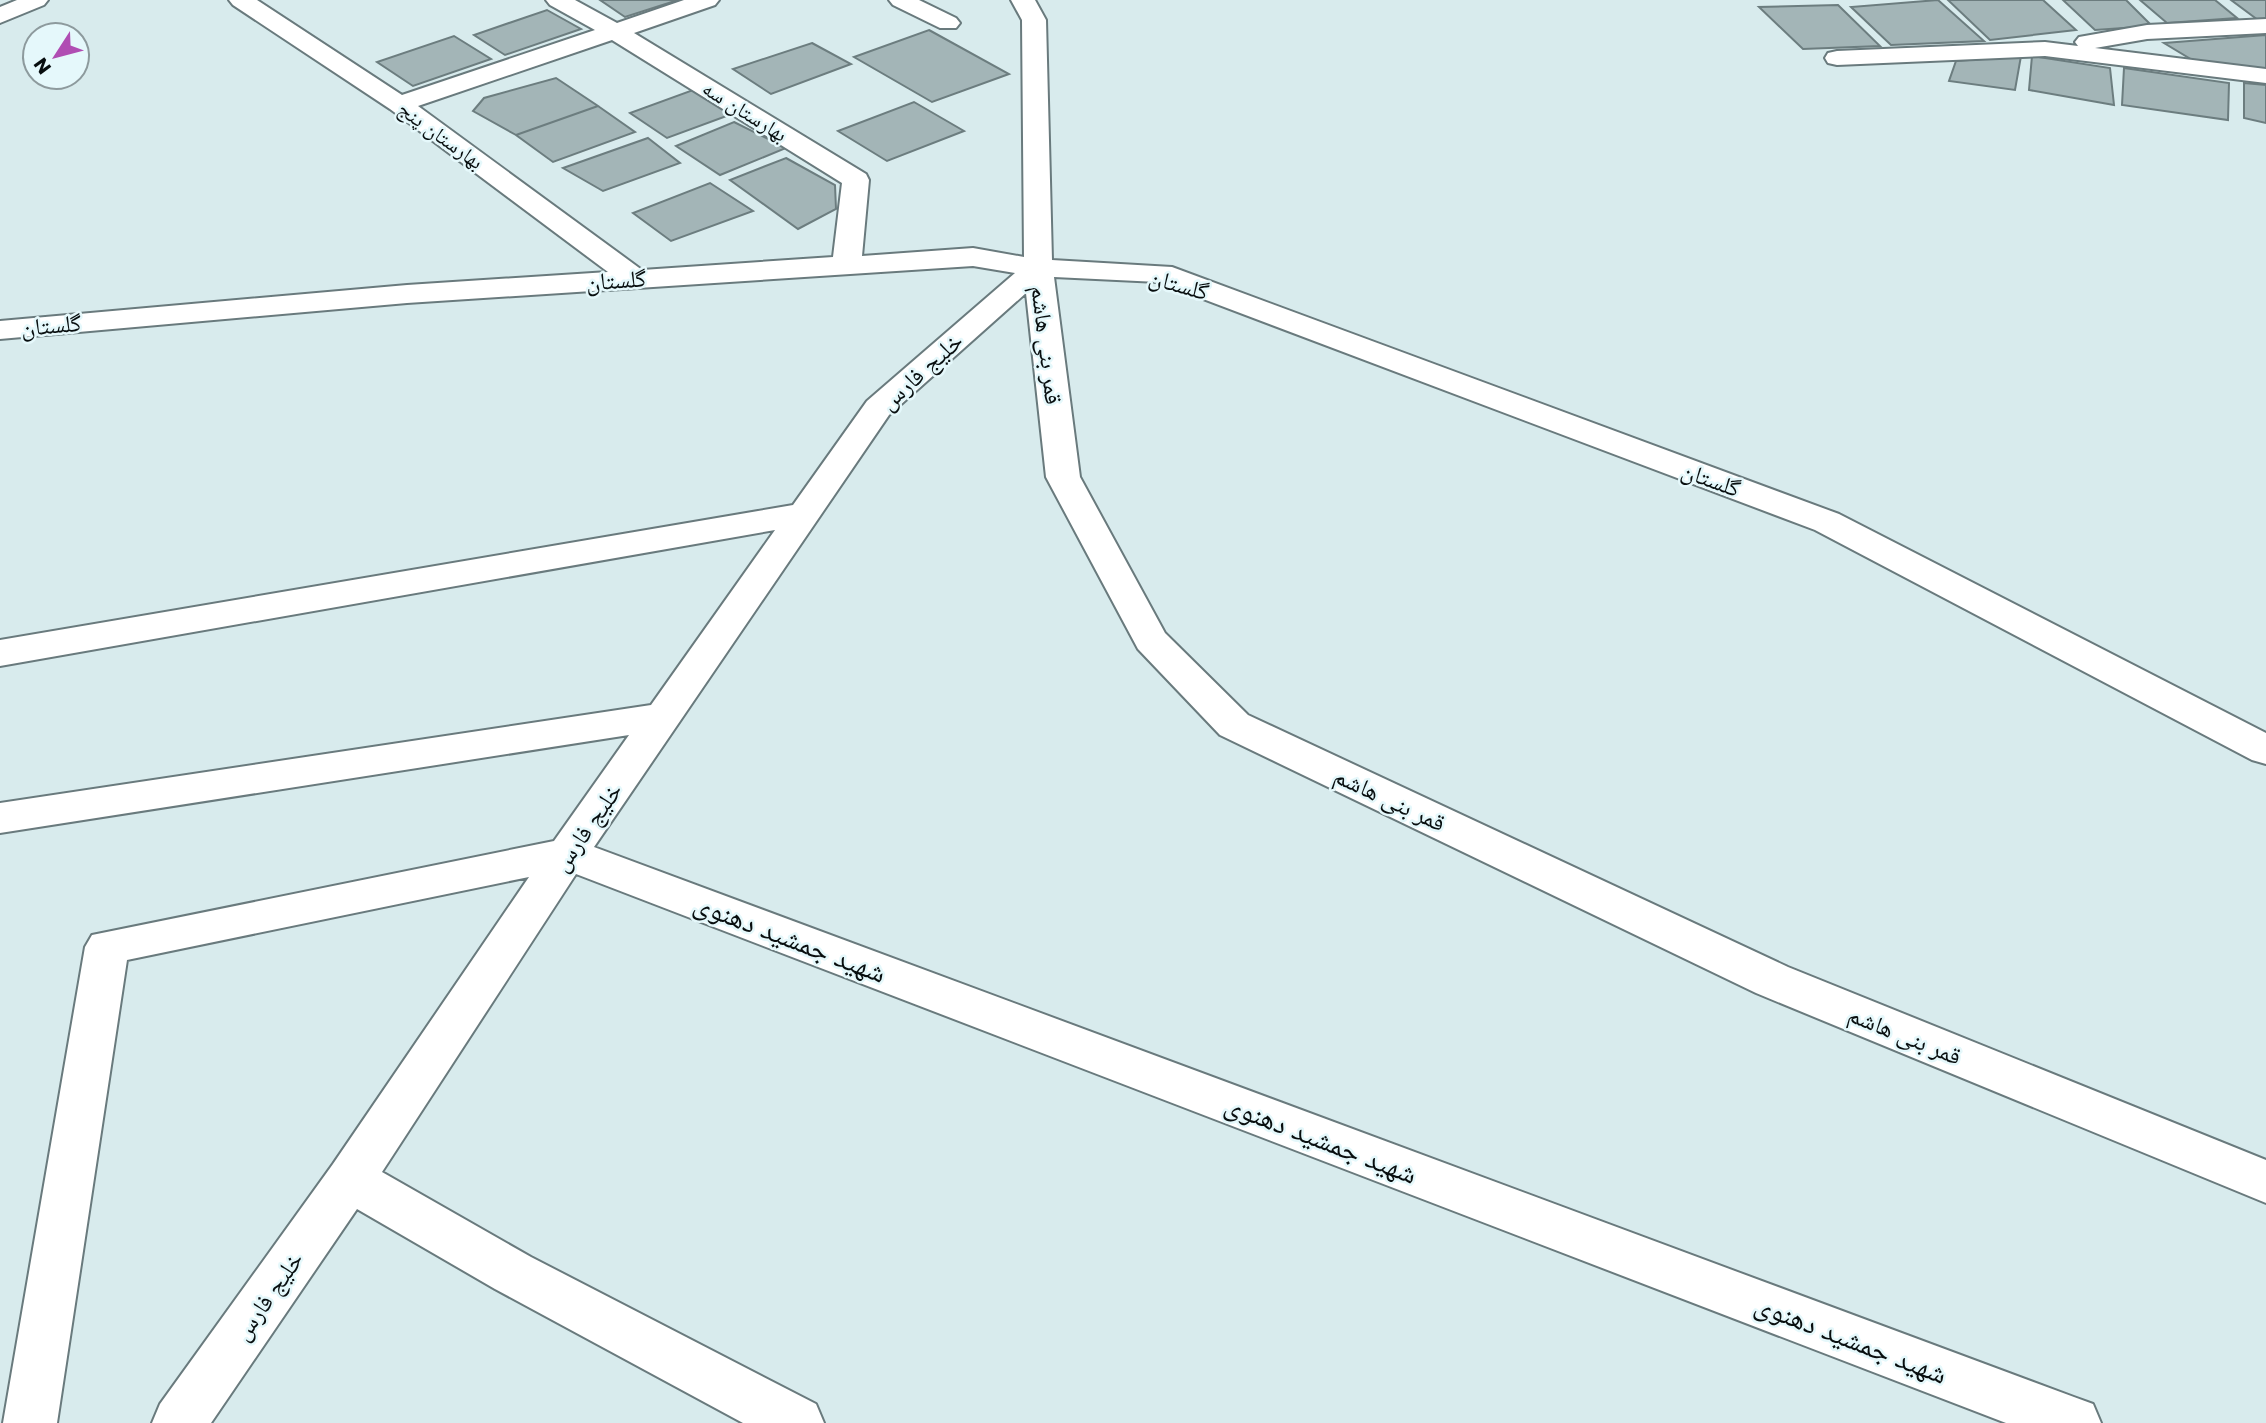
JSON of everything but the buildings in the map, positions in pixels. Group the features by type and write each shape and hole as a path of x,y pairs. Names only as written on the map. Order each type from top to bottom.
{"street":[{"path":"0,16 36,0"},
{"name":"بهارستان پنج","path":"241,0 399,104 636,279"},
{"name":"بهارستان سه","path":"558,0 613,30 856,180 847,265"},
{"path":"399,104 707,0"},
{"path":"901,0 948,23"},
{"name":"قمر بنی هاشم","path":"1023,0 1034,20 1038,268 1063,477 1151,640 1234,724 1772,980 2266,1182"},
{"path":"1837,58 2045,49 2147,32 2266,26"},
{"path":"2045,49 2266,76"},
{"name":"گلستان","path":"0,330 407,294 973,257 1038,268 1162,273 1827,522 2266,750"},
{"name":"خلیج فارس","path":"179,1423 350,1179 568,854 878,408 1038,268"},
{"path":"0,653 804,514"},
{"path":"0,818 664,716"},
{"path":"30,1423 107,947 568,854"},
{"name":"شهید جمشید دهنوی","path":"568,854 2074,1423"},
{"path":"350,1179 513,1273 796,1423"}]}
